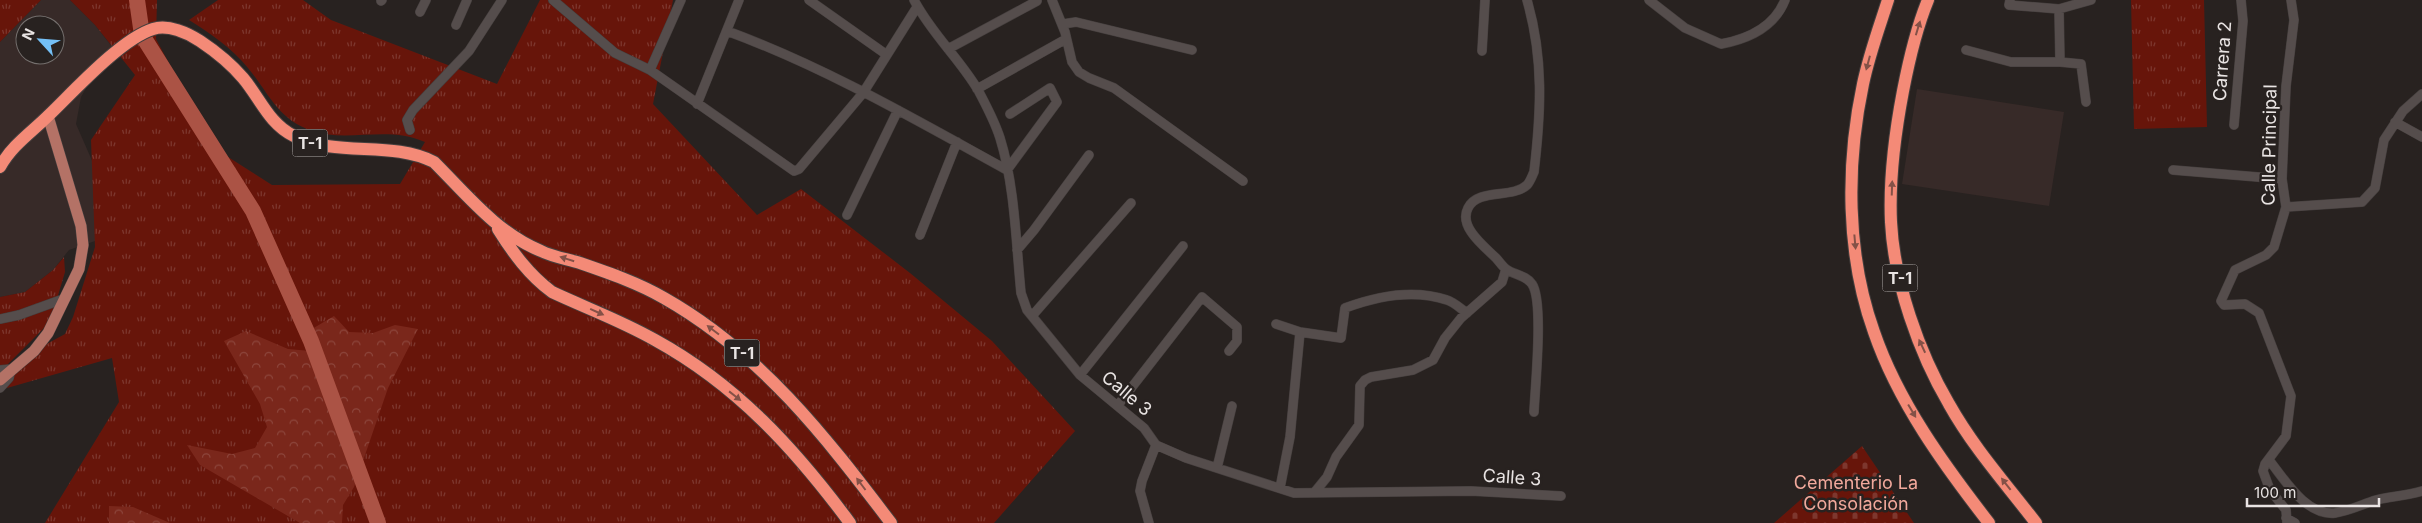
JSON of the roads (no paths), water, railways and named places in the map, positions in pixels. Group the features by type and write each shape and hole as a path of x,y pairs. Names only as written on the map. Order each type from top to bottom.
{"highway":[{"name":"T-1","path":"1888,0 1863,84 1851,180 1853,214 1864,298 1884,357 1910,408 1951,473 1989,523"},
{"name":"T-1","path":"1928,0 1910,56 1898,118 1891,214 1896,265 1918,338 1948,403 1974,444 2036,523"},
{"name":"T-1","path":"2,159 95,70 142,35 155,29 170,28 199,41 242,77 273,121 294,136 323,146 413,154 434,162 494,223 522,242 541,252 622,279 663,297 726,340 790,397 830,442 890,523"},
{"name":"T-1","path":"494,223 514,255 538,282 552,292 655,340 698,367 746,404 765,421 800,459 850,523"}],"main road":[{"path":"0,380 6,370 34,351 48,333 79,269 83,245 81,226 48,116"}],"street":[{"path":"420,12 426,0"},
{"path":"456,24 467,0"},
{"path":"410,130 407,120 413,110 469,51 502,0"},
{"path":"553,0 615,53 650,70 697,104 719,116 794,171 799,170 863,93 888,55 915,4"},
{"path":"650,70 681,0"},
{"path":"697,104 739,0"},
{"path":"809,0 888,55"},
{"path":"1052,0 1063,24 1072,62 1079,72 1114,88 1243,181"},
{"path":"1482,51 1485,0"},
{"path":"1527,0 1537,39 1541,74 1534,172 1527,185 1516,190 1477,200 1468,208 1466,219 1469,228 1476,238 1506,270 1531,281 1536,289 1538,343 1534,412"},
{"path":"1649,0 1685,28 1720,44 1758,33 1782,8 1785,0"},
{"path":"2010,0 2009,5 2059,9 2091,0"},
{"name":"Carrera 2","path":"2234,125 2242,21 2241,0"},
{"name":"Calle Principal","path":"2268,460 2286,436 2291,396 2259,313 2245,304 2224,305 2221,301 2235,270 2266,255 2274,247 2286,207 2282,179 2286,86 2294,20 2290,0"},
{"path":"948,49 1037,1"},
{"name":"Calle 3","path":"915,4 977,89 1001,139 1007,170 1022,294 1032,316 1080,375 1144,428 1156,445 1186,458 1294,493 1471,491 1561,496"},
{"path":"2059,9 2060,62"},
{"path":"1063,24 1076,22 1192,50"},
{"path":"727,31 792,57 898,110 1007,170 1058,102 1050,88 1010,114"},
{"path":"977,89 1066,39"},
{"path":"1966,50 2011,62 2081,64 2086,102"},
{"path":"2286,207 2362,202 2375,188 2384,140 2395,122 2422,94"},
{"path":"847,215 898,110"},
{"path":"2395,122 2422,137"},
{"path":"920,235 957,142"},
{"path":"1017,250 1089,155"},
{"path":"2173,170 2282,179"},
{"path":"1032,316 1131,203"},
{"path":"1080,375 1183,246"},
{"path":"1314,493 1327,477 1336,457 1359,425 1360,386 1365,380 1371,376 1413,370 1433,360 1445,338 1467,313 1495,290 1502,282 1506,270"},
{"path":"1276,324 1300,332 1341,338 1345,308 1367,300 1419,293 1449,300 1467,313"},
{"path":"1118,405 1202,296 1237,327 1236,341 1229,351"},
{"path":"0,320 66,298"},
{"path":"1280,488 1290,437 1300,332"},
{"path":"0,388 9,378 6,370"},
{"path":"1217,468 1232,406"},
{"path":"1149,523 1140,491 1156,445"},
{"path":"2295,523 2287,520 2286,510 2270,490 2263,471 2268,460 2292,490 2310,506 2322,513 2337,513 2378,500 2422,491"}],"waterway":[{"path":"137,0 142,35 253,211 311,341 378,523"}],"park label":[{"name":"Cementerio La Consolación","path":"1856,492"}]}
